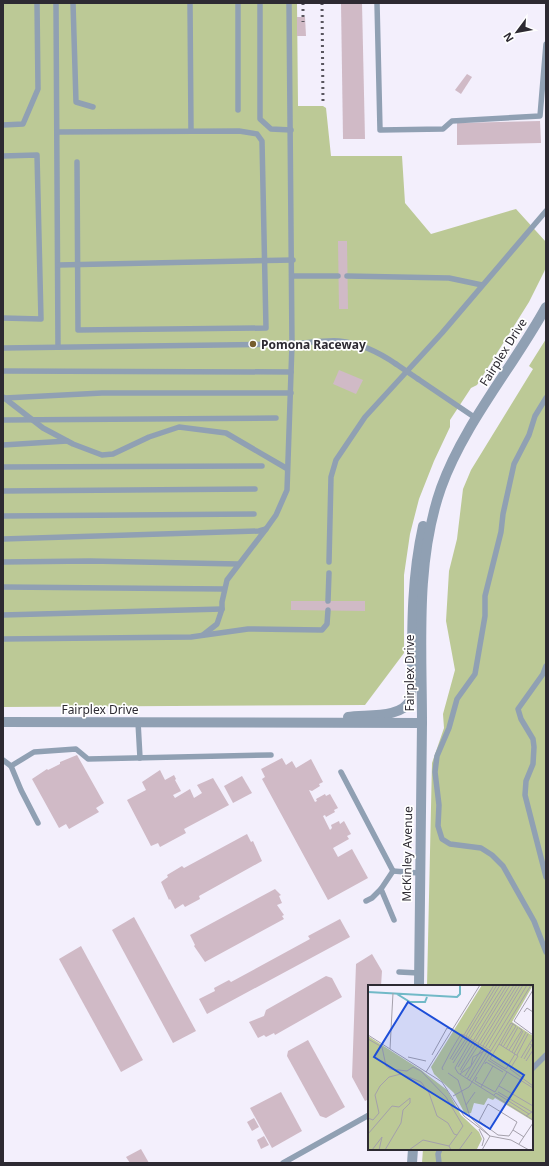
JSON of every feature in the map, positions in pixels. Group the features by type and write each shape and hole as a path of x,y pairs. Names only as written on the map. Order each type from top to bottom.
{"street":[{"name":"Fairplex Drive","path":"3,722 422,723 424,559 433,514 441,488 456,456 546,307"},
{"path":"319,723 352,717 389,714 401,710 410,701 412,687 412,616 416,559 424,522 443,469 456,456"},
{"name":"McKinley Avenue","path":"419,985 422,723"},
{"path":"412,1163 413,1150"}],"lane":[{"path":"3,125 23,124 38,89 38,3"},
{"path":"56,3 58,347"},
{"path":"73,3 76,102 93,108"},
{"path":"190,3 191,131"},
{"path":"238,3 238,110"},
{"path":"260,3 260,119 271,129 291,130"},
{"path":"203,635 217,624 222,609 224,589 227,580 276,515 287,490 286,468 292,372 293,276 289,3"},
{"path":"377,3 380,130 442,129 452,121 540,116 546,44"},
{"path":"57,132 239,131 257,134 262,141 266,328 78,330 77,162"},
{"path":"3,156 37,155 41,318 3,318"},
{"path":"329,562 331,477 336,460 365,417 546,211"},
{"path":"58,265 293,260"},
{"path":"293,276 338,276"},
{"path":"347,276 449,278 482,285"},
{"path":"3,348 339,342 363,347 383,355 477,419"},
{"path":"3,371 292,372"},
{"path":"4,398 102,393 291,393"},
{"path":"4,398 33,420 68,441 102,455 113,454 149,437 179,427 226,433 286,468"},
{"path":"546,398 514,464 503,514 501,532 485,596 485,616 475,674 457,699 449,728 437,756 435,772 439,805 438,826 442,839 450,844 481,848 492,855 504,866 534,921 546,952"},
{"path":"3,420 276,418"},
{"path":"3,445 68,441"},
{"path":"3,467 262,466"},
{"path":"3,491 255,489"},
{"path":"3,516 254,514"},
{"path":"3,539 259,531 266,529"},
{"path":"3,562 90,561 238,564"},
{"path":"328,601 329,573"},
{"path":"3,586 224,589"},
{"path":"3,615 222,609"},
{"path":"3,639 147,638 203,635 248,629 322,630 327,624 328,610"},
{"path":"546,666 544,674 518,709 521,719 533,739 533,764 526,781 525,795 546,877"},
{"path":"138,722 140,758"},
{"path":"11,766 34,752 76,749 88,759 271,756"},
{"path":"3,760 11,766 21,790 38,823"},
{"path":"341,772 393,872"},
{"path":"393,872 420,873"},
{"path":"366,901 372,898 381,889 393,872"},
{"path":"381,889 394,920"},
{"path":"399,972 419,973"},
{"path":"533,1068 546,1055"},
{"path":"283,1163 368,1116"},
{"path":"439,1163 438,1154 440,1150"}],"green space":[{"name":"Pomona Raceway","path":"3,3 297,3 298,106 323,106 326,108 331,156 402,156 405,203 431,234 516,209 546,242 546,267 544,272 529,302 477,385 471,388 450,420 450,427 434,461 419,499 410,534 404,575 404,653 365,705 3,707"},
{"path":"546,339 546,1163 422,1163 423,1150 533,1150 533,985 427,985 432,763 444,728 443,714 455,670 446,621 449,571 457,539 463,489 471,470 533,369 529,366"}],"building":[{"path":"341,3 362,3 365,139 343,139"},
{"path":"297,17 305,17 306,36 297,36"},
{"path":"467,74 472,77 461,94 455,90"},
{"path":"540,121 541,143 457,145 457,123"},
{"path":"338,241 347,241 348,309 339,309"},
{"path":"339,370 363,380 356,394 333,384"},
{"path":"291,601 365,601 365,611 291,610"},
{"path":"77,755 104,803 96,808 99,812 69,829 66,824 59,828 32,779 47,769 48,770 60,764 60,762"},
{"path":"282,758 286,765 292,761 296,768 311,759 323,782 312,791 309,790 315,802 317,801 316,799 325,794 326,796 330,794 338,808 334,810 335,812 326,817 325,815 323,816 330,830 332,828 331,825 339,821 340,824 344,821 351,834 347,836 349,839 333,848 338,857 352,849 368,878 328,900 262,779 265,777 261,769"},
{"path":"160,770 165,780 174,775 181,791 173,795 175,798 190,789 194,798 202,793 197,785 213,778 229,805 184,829 186,833 160,847 158,843 151,846 127,800 146,790 142,782"},
{"path":"242,776 252,793 233,803 224,786"},
{"path":"247,834 251,842 253,841 262,861 199,896 200,899 185,907 183,904 175,909 161,882 168,877 167,875 182,866 184,868"},
{"path":"275,889 281,895 279,896 282,903 277,905 284,915 282,916 284,919 205,962 194,946 195,945 190,935"},
{"path":"134,917 196,1031 173,1043 112,930"},
{"path":"340,919 350,937 207,1014 199,999 215,991 214,988 229,980 231,982 310,939 308,936"},
{"path":"81,946 143,1060 121,1072 59,959"},
{"path":"372,954 382,971 381,985 368,985 368,1100 365,1101 352,1077 356,964"},
{"path":"326,976 332,978 342,997 275,1035 274,1033 266,1037 264,1035 258,1038 249,1022 264,1016 266,1010"},
{"path":"308,1040 345,1107 326,1118 320,1116 287,1056 288,1051"},
{"path":"281,1092 302,1131 272,1148 250,1108"},
{"path":"254,1118 259,1127 252,1131 247,1122"},
{"path":"264,1136 269,1145 261,1149 257,1140"},
{"path":"141,1149 149,1163 130,1163 126,1157"}],"railway":[{"path":"303,3 303,22"},
{"path":"322,3 323,103"}],"place":[{"name":"Pomona Raceway","path":"253,344"}]}
